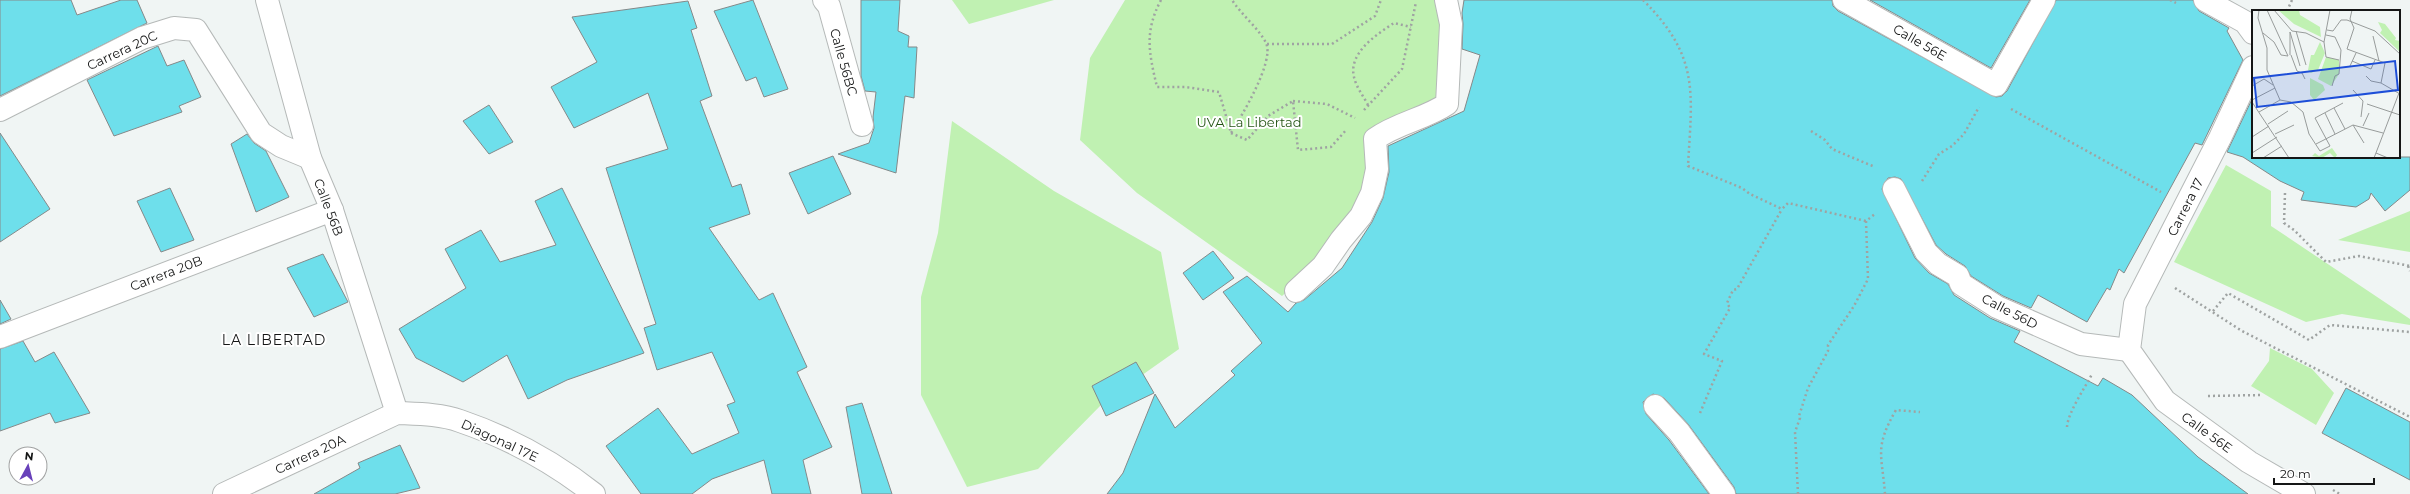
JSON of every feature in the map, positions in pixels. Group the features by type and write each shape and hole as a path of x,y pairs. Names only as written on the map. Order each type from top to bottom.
{"street":[{"name":"Calle 56B","path":"267,0 310,158 332,210 397,413"},
{"name":"Calle 56BC","path":"824,0 829,6 862,125"},
{"path":"1296,291 1323,266 1341,240 1361,216 1372,193 1377,169 1375,139 1397,126 1438,111 1447,104 1451,24 1446,0"},
{"name":"Calle 56E","path":"1844,0 1996,85"},
{"path":"1996,85 2044,0"},
{"path":"2205,0 2245,22 2252,32"},
{"name":"Carrera 20C","path":"0,110 142,38 174,28 196,30 261,133 281,146 310,158"},
{"name":"Carrera 17","path":"2123,349 2135,304 2186,206 2252,69"},
{"name":"Calle 56D","path":"1895,191 1926,252 1938,264 1958,276 1961,284 1997,307 2081,344 2123,349"},
{"name":"Carrera 20B","path":"0,337 332,210"},
{"name":"Calle 56E","path":"2123,349 2165,401 2249,462 2304,494"},
{"path":"1655,406 1679,432 1724,494"},
{"name":"Carrera 20A","path":"224,494 397,413"},
{"name":"Diagonal 17E","path":"397,413 428,414 460,421 523,448 580,483 594,494"}],"path":[{"path":"1161,0 1154,14 1148,48 1157,87 1185,87 1219,92 1231,133"},
{"path":"1231,133 1247,107 1267,58 1267,44 1232,0"},
{"path":"1267,44 1332,44 1375,16 1381,0"},
{"path":"1293,100 1298,150 1331,147 1402,69 1416,0"},
{"path":"1643,0 1674,36 1684,58 1692,94 1688,166 1742,188 1750,194 1782,209"},
{"path":"2287,10 2292,0"},
{"path":"1368,105 1354,77 1354,61 1375,34 1394,24 1410,27"},
{"path":"1798,494 1794,432 1808,388 1828,351 1828,345 1854,306 1868,279 1866,221 1895,191 1915,188 1924,179 1939,154 1952,146 1964,134 1976,111 1996,85 2008,107 2186,206"},
{"path":"1231,133 1247,140 1268,116 1293,100 1327,104 1356,118"},
{"path":"1811,131 1825,140 1832,149 1862,160 1886,173 1895,191"},
{"path":"2285,193 2284,223 2294,230 2326,262 2359,256 2409,266 2410,271"},
{"path":"1679,432 1695,420 1706,400 1722,361 1704,354 1707,346 1730,308 1726,303 1733,290 1737,289 1782,209 1788,203 1866,221"},
{"path":"2152,272 2164,282 2213,311 2242,331 2410,417"},
{"path":"2213,311 2228,293 2309,340 2330,325 2410,332"},
{"path":"2067,427 2068,417 2077,405 2098,360 2123,349"},
{"path":"2201,396 2262,395"},
{"path":"1885,494 1880,445 1889,423 1896,410 1920,412"}],"green space":[{"path":"952,0 1054,0 969,24"},
{"name":"UVA La Libertad","path":"1125,0 1442,0 1443,101 1383,128 1367,192 1320,262 1282,296 1137,193 1080,140 1090,58"},
{"path":"952,121 1054,191 1161,252 1179,349 1104,402 1038,469 967,487 921,395 921,297 938,233"},
{"path":"2226,165 2271,191 2271,226 2410,319 2410,325 2342,314 2306,322 2174,262"},
{"path":"2410,211 2410,252 2338,240"},
{"path":"2270,348 2312,369 2334,393 2316,425 2251,386 2269,361"}],"building":[{"path":"0,0 71,0 77,15 121,0 137,0 147,23 0,96"},
{"path":"753,0 788,89 764,97 756,77 746,81 714,11"},
{"path":"861,0 900,0 898,31 909,36 908,47 917,47 914,98 905,96 896,173 838,154 869,143 874,128 873,117 876,92 865,91 861,76"},
{"path":"1464,0 1832,0 1833,6 1838,11 1996,97 2002,96 2007,91 2056,0 2193,0 2199,11 2229,28 2227,31 2243,60 2202,145 2195,143 2124,273 2119,269 2110,290 2107,288 2087,322 2038,295 2031,308 2003,296 1971,276 1965,266 1946,254 1936,245 1901,179 1895,177 1888,178 1882,189 1915,258 1929,273 1948,284 1954,295 1990,318 2020,331 2014,342 2098,386 2103,378 2132,395 2198,457 2248,494 1736,494 1734,487 1688,424 1664,398 1653,394 1643,402 1646,414 1669,440 1709,494 1107,494 1123,473 1155,394 1175,428 1235,375 1231,371 1262,343 1223,292 1247,276 1288,312 1296,303 1304,300 1342,268 1372,222 1383,198 1389,172 1388,146 1464,111 1480,55 1462,49 1462,13"},
{"path":"1870,0 2030,0 1991,68"},
{"path":"688,1 697,28 691,30 712,96 700,101 732,187 741,184 750,214 709,228 759,300 773,293 807,367 797,372 832,447 803,460 811,494 772,494 764,460 712,479 692,494 641,494 606,446 658,408 692,454 739,433 727,405 735,402 712,352 657,370 644,328 656,324 606,168 668,149 648,93 574,128 551,87 597,62 572,17"},
{"path":"158,46 167,66 184,60 201,97 179,106 182,112 114,136 87,80"},
{"path":"2252,99 2252,158 2410,157 2410,190 2385,211 2371,193 2369,199 2356,207 2301,200 2304,192 2280,181 2243,157 2227,152"},
{"path":"489,105 513,142 489,154 463,121"},
{"path":"0,133 50,209 0,242"},
{"path":"247,134 254,143 266,151 289,197 256,212 231,144"},
{"path":"833,156 851,194 808,214 789,173"},
{"path":"170,188 194,240 161,252 137,201"},
{"path":"562,188 644,353 567,380 528,399 507,355 463,382 416,358 399,329 466,288 445,249 481,230 500,262 556,245 535,201"},
{"path":"1213,251 1234,278 1203,300 1183,273"},
{"path":"323,254 348,302 314,317 287,268"},
{"path":"0,300 11,319 0,324"},
{"path":"23,341 35,362 54,352 90,413 55,423 50,413 0,431 0,349"},
{"path":"1136,362 1154,393 1106,416 1092,386"},
{"path":"2346,388 2410,422 2410,480 2322,433"},
{"path":"862,403 892,494 862,494 846,407"},
{"path":"400,445 420,488 395,494 314,494 360,468 358,463"}],"district":[{"name":"LA LIBERTAD","path":"274,340"}]}
